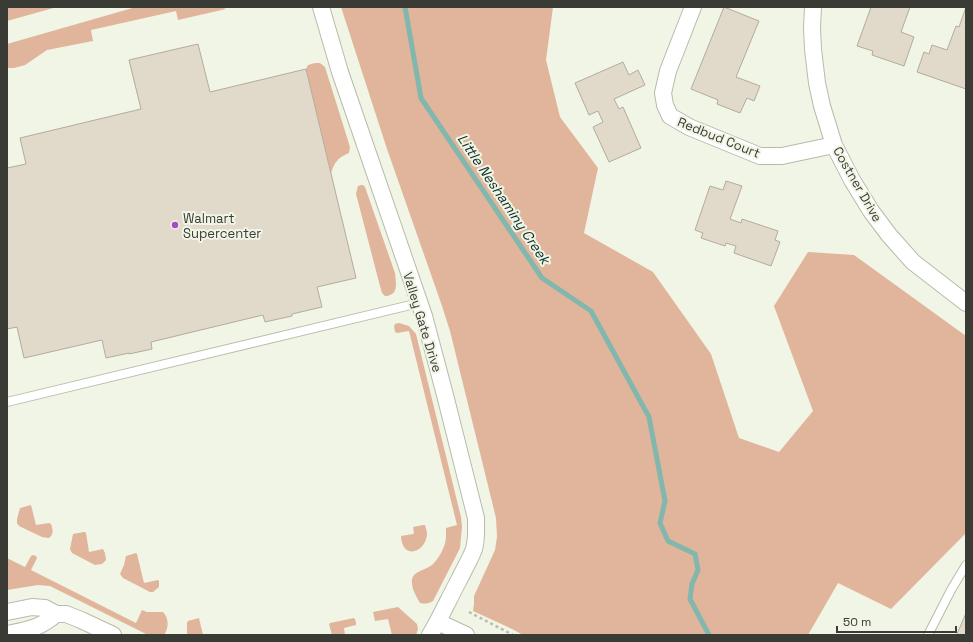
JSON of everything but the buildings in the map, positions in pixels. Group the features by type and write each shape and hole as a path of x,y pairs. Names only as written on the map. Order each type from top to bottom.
{"street":[{"name":"Valley Gate Drive","path":"321,7 340,72 419,303 446,395 476,518 477,531 474,548 470,559 430,635"},
{"name":"Redbud Court","path":"693,7 668,71 663,93 665,105 670,116 689,127 760,156 782,156 834,146"},
{"name":"Costner Drive","path":"812,7 813,49 817,83 834,146 867,205 889,234 913,262 966,303"},
{"path":"7,612 32,607 45,608 56,614 66,614 113,635"},
{"path":"9,634 38,627 56,614"},
{"path":"438,622 466,635"}],"lane":[{"path":"7,402 419,303"},
{"path":"928,635 951,590 966,565"}],"path":[{"path":"469,612 514,635"}],"shaded area":[{"path":"7,7 57,7 7,21"},
{"path":"136,7 221,7 226,9 178,20 176,11 91,30 93,41 47,50 25,65 7,68 7,44"},
{"path":"341,7 553,7 546,60 560,117 598,168 584,233 653,272 711,354 739,438 779,452 813,411 774,306 808,252 854,255 966,336 966,533 891,609 838,583 808,635 523,635 473,611 474,596 495,550 497,537 496,518 450,331 387,149"},
{"path":"320,63 325,67 350,147 349,153 337,160 331,173 306,69 308,65"},
{"path":"361,185 365,187 395,273 395,291 385,296 382,293 356,194 358,186"},
{"path":"399,323 409,326 416,334 461,517 462,527 460,548 433,601 426,604 420,603 416,596 412,584 413,577 415,574 434,563 445,544 446,528 457,525 409,331 395,332 394,326 395,324"},
{"path":"31,505 36,525 51,524 53,532 49,538 42,537 19,526 17,523 20,508"},
{"path":"425,525 427,535 425,541 418,550 409,551 402,544 401,536 413,534 413,527"},
{"path":"85,532 89,552 103,549 106,560 102,564 95,565 72,553 70,549 73,534"},
{"path":"136,553 144,583 159,581 159,587 153,592 150,592 123,578 120,574 126,556"},
{"path":"33,555 37,558 31,570 136,623 142,610 147,612 163,612 168,623 164,635 148,635 50,586 38,585 7,590 7,558 25,567"},
{"path":"398,607 417,624 418,629 416,635 392,635 388,619 375,621 373,612"},
{"path":"199,618 203,635 187,635 188,621"},
{"path":"354,618 356,625 344,628 345,635 332,635 330,623"}],"waterway":[{"name":"Little Neshaminy Creek","path":"405,7 421,98 542,278 591,311 649,417 665,501 660,523 668,541 695,554 698,570 692,584 690,599 709,635"}],"place":[{"name":"Walmart Supercenter","path":"175,225"}]}
